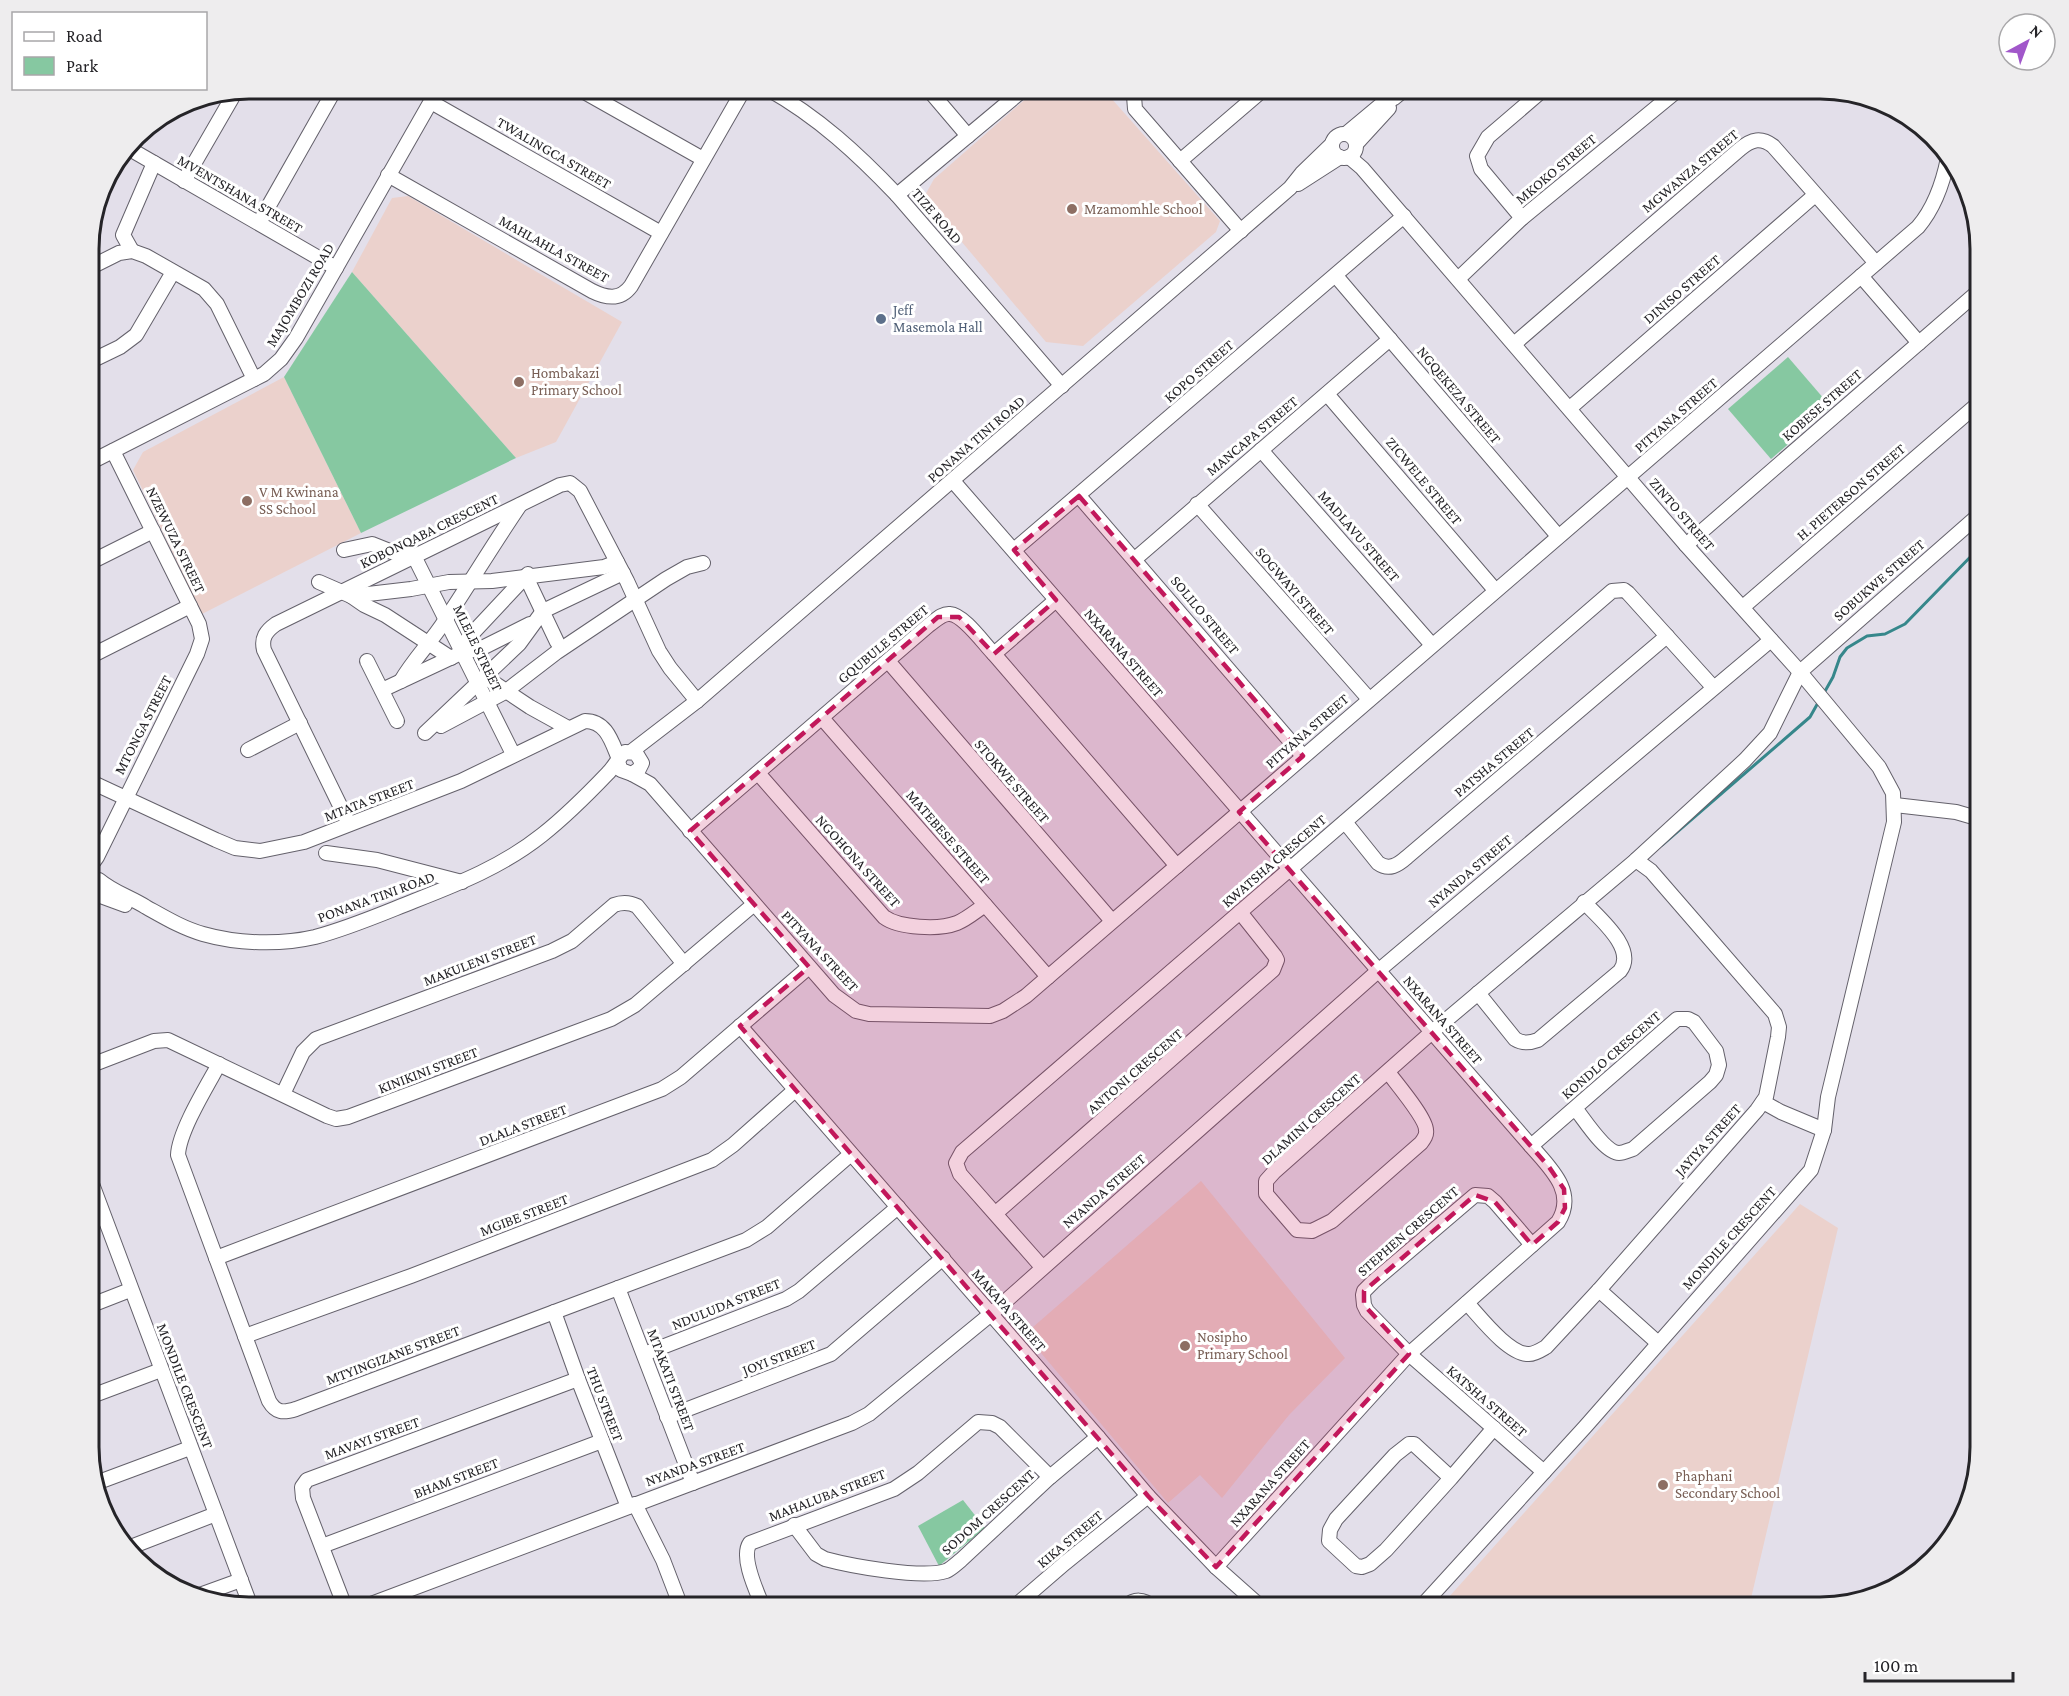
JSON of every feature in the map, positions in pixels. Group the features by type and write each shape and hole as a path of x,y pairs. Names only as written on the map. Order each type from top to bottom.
{"street":[{"path":"259,223 329,99"},
{"name":"MAJOMBOZI ROAD","path":"99,458 254,379 272,368 288,351 432,99"},
{"path":"598,99 704,159"},
{"name":"MAHLAHLA STREET","path":"388,175 603,297 620,296 628,290 738,99"},
{"name":"TIZE ROAD","path":"786,99 855,151 897,195 1062,386"},
{"path":"937,99 968,136"},
{"path":"897,195 1011,99"},
{"path":"1134,99 1135,109 1241,231"},
{"path":"1180,161 1251,99"},
{"name":"PONANA TINI ROAD","path":"99,898 161,917 204,934 246,941 294,941 350,926 463,882 510,858 541,836 580,802 625,756 682,714 1290,188 1349,149 1382,104 1392,99"},
{"path":"1522,218 1480,169 1477,156 1488,137 1531,99"},
{"name":"MKOKO STREET","path":"1458,279 1522,218 1666,99"},
{"path":"184,181 231,100"},
{"name":"TWALINGCA STREET","path":"430,102 661,233"},
{"name":"MGWANZA STREET","path":"1514,344 1731,156 1753,140 1766,141 1773,146 1876,263"},
{"name":"PONANA TINI ROAD","path":"1290,188 1332,144"},
{"name":"ZINTO STREET","path":"1332,144 1334,152 1349,149 1362,168 1628,478 1800,672 1879,767 1893,793 1895,805"},
{"name":"MVENTSHANA STREET","path":"134,152 336,268"},
{"path":"132,251 123,235 154,164"},
{"name":"PITYANA STREET","path":"635,769 753,905 834,995 846,1005 856,1011 882,1015 990,1016 1015,1004 1048,977 1876,263 1925,218 1942,184 1946,168"},
{"name":"DINISO STREET","path":"1570,408 1815,195"},
{"name":"KOPO STREET","path":"1014,550 1404,216"},
{"path":"99,263 119,253 132,251 146,256 204,289 213,298 254,379"},
{"path":"99,357 126,344 136,335 173,272"},
{"name":"NGQEKEZA STREET","path":"1336,276 1558,536"},
{"path":"1861,276 1919,343"},
{"name":"KOBESE STREET","path":"1686,545 1970,300"},
{"name":"MANCAPA STREET","path":"1135,559 1390,339"},
{"name":"ZICWELE STREET","path":"1327,394 1495,590"},
{"name":"H. PIETERSON STREET","path":"1743,607 1970,411"},
{"name":"MADLAVU STREET","path":"1261,450 1432,645"},
{"name":"NZEWUZA STREET","path":"99,652 190,606 113,451"},
{"name":"NXARANA STREET","path":"953,481 1531,1146 1561,1183 1565,1197 1565,1208 1558,1222 1409,1354 1216,1567"},
{"name":"KOBONQABA CRESCENT","path":"350,824 264,650 263,638 276,624 346,594 414,556 566,483 573,484 582,495 620,567 664,661 698,700"},
{"path":"401,681 429,644 521,504 535,488"},
{"name":"SOLILO STREET","path":"1079,496 1303,756"},
{"name":"SOGWAYI STREET","path":"1197,504 1369,699"},
{"name":"SOBUKWE STREET","path":"1800,672 1970,523"},
{"path":"99,558 153,531"},
{"path":"344,550 372,544 397,554 414,556"},
{"name":"MLELE STREET","path":"414,556 445,620 457,653 481,681 486,703 513,754"},
{"path":"441,726 505,692 557,652 687,567 703,563"},
{"path":"346,594 449,582 528,577 620,567"},
{"path":"382,690 457,653 482,648 505,638 620,567"},
{"path":"528,577 541,615 557,642"},
{"path":"457,653 462,644 528,577"},
{"path":"319,582 385,615 429,644 457,653"},
{"name":"KWATSHA CRESCENT","path":"1042,1267 957,1169 957,1158 1289,869 1612,591 1624,590 1628,593 1713,687"},
{"path":"994,654 1056,600"},
{"name":"MTONGA STREET","path":"99,858 125,797 200,646 201,632 190,606"},
{"name":"GQUBULE STREET","path":"690,831 929,625 946,614 959,617 994,654 1177,866"},
{"path":"425,733 519,644 541,615"},
{"name":"PATSHA STREET","path":"1345,822 1378,863 1383,867 1394,866 1667,636"},
{"name":"NYANDA STREET","path":"392,1597 861,1420 991,1314 1378,971 1771,640"},
{"path":"367,661 397,721"},
{"name":"STOKWE STREET","path":"888,661 1112,921"},
{"path":"1432,1032 1636,860 1760,745 1777,720 1800,672"},
{"path":"481,681 568,728"},
{"name":"PONANA TINI ROAD","path":"580,802 635,769 682,714"},
{"name":"MATEBESE STREET","path":"822,718 1048,977"},
{"name":"MTATA STREET","path":"99,785 216,840 247,850 281,848 304,842 452,785 585,721 595,722 602,727 625,756"},
{"path":"248,750 300,723"},
{"path":"639,755 635,769 621,770 625,756 639,755"},
{"name":"NGOHONA STREET","path":"758,772 891,922 947,926 961,921 985,905"},
{"path":"1895,805 1956,812 1970,816"},
{"name":"MONDILE CRESCENT","path":"1431,1597 1812,1170 1824,1130 1828,1097 1894,822 1895,805"},
{"path":"326,853 377,860 463,882"},
{"name":"JAYIYA STREET","path":"1467,1303 1511,1348 1531,1354 1546,1347 1599,1290 1766,1097 1779,1027 1775,1014 1651,871 1636,860"},
{"name":"PONANA TINI ROAD","path":"99,877 106,886 144,905 161,917"},
{"path":"1478,993 1515,1039 1520,1042 1532,1042 1538,1040 1611,979 1623,968 1625,958 1620,941 1584,902"},
{"name":"MAKULENI STREET","path":"283,1094 303,1052 316,1039 552,951 572,941 614,905 620,903 632,903 637,906 684,964"},
{"name":"KINIKINI STREET","path":"99,1062 164,1040 176,1043 327,1116 342,1119 611,1019 635,1005 753,905"},
{"name":"ANTONI CRESCENT","path":"996,1214 1268,977 1277,960 1240,912"},
{"name":"DLALA STREET","path":"216,1258 662,1089 681,1077 809,967"},
{"name":"KONDLO CRESCENT","path":"1531,1146 1673,1022 1682,1018 1694,1022 1718,1055 1719,1065 1716,1075 1633,1149 1619,1153 1608,1149 1575,1108"},
{"name":"MAKAPA STREET","path":"740,1026 1148,1496 1216,1567 1249,1597"},
{"name":"DLAMINI CRESCENT","path":"1388,1072 1423,1120 1427,1131 1426,1136 1421,1143 1332,1221 1312,1231 1297,1230 1266,1194 1266,1181 1432,1032"},
{"name":"MTYINGIZANE STREET","path":"219,1064 179,1143 178,1155 268,1401 274,1409 282,1412 296,1409 752,1237 767,1227 851,1154"},
{"name":"MGIBE STREET","path":"244,1336 411,1276 712,1160 795,1090"},
{"path":"1763,1102 1824,1130"},
{"name":"STEPHEN CRESCENT","path":"1409,1354 1367,1311 1364,1305 1364,1291 1373,1282 1475,1195 1488,1196 1495,1202 1532,1245"},
{"name":"NDULUDA STREET","path":"644,1354 792,1296 898,1207"},
{"name":"MONDILE CRESCENT","path":"99,1218 130,1290 247,1597"},
{"name":"JOYI STREET","path":"667,1417 831,1354 943,1258"},
{"name":"MTAKATI STREET","path":"618,1288 693,1483"},
{"path":"99,1301 130,1290"},
{"path":"1599,1290 1658,1343"},
{"name":"THU STREET","path":"554,1312 602,1441 632,1506 663,1560 677,1597"},
{"name":"KATSHA STREET","path":"1409,1354 1544,1472"},
{"path":"99,1393 161,1370"},
{"name":"MAVAYI STREET","path":"341,1597 303,1498 302,1487 307,1480 578,1379"},
{"name":"MAHALUBA STREET","path":"759,1597 748,1564 746,1548 755,1540 894,1489 918,1473 978,1422 1000,1426 1050,1477"},
{"path":"1451,1478 1414,1444 1409,1444 1395,1455 1336,1518 1330,1530 1329,1540 1356,1566 1362,1567 1370,1564 1386,1550 1451,1478 1494,1428"},
{"name":"SODOM CRESCENT","path":"794,1525 816,1554 825,1559 914,1574 942,1572 961,1560 1050,1477 1098,1437"},
{"name":"BHAM STREET","path":"322,1546 602,1441"},
{"path":"103,1480 190,1448"},
{"name":"KIKA STREET","path":"1026,1597 1148,1496"},
{"path":"135,1545 216,1514"},
{"path":"209,1592 241,1580"}],"highlighted area":[{"path":"1079,496 1303,756 1239,812 1549,1167 1564,1189 1565,1208 1558,1222 1532,1245 1495,1202 1475,1195 1364,1291 1364,1305 1409,1354 1216,1567 1148,1496 740,1026 809,967 690,831 938,617 959,617 994,654 1056,600 1014,550"}],"shaded area":[{"name":"Mzamomhle School","path":"1026,99 1112,99 1220,221 1216,232 1083,346 1046,342 924,197 934,179"},
{"name":"Hombakazi Primary School","path":"408,196 622,322 556,442 516,458 352,272 392,198"},
{"name":"V M Kwinana SS School","path":"284,377 361,533 202,614 133,470 143,452"},
{"name":"Nosipho Primary School","path":"1201,1181 1345,1358 1289,1415 1222,1498 1200,1475 1168,1503 1025,1334"},
{"name":"Phaphani Secondary School","path":"1800,1204 1838,1228 1751,1597 1449,1597"}],"green space":[{"path":"352,272 516,458 361,533 284,377"},
{"path":"1788,357 1831,407 1771,459 1728,409"},
{"path":"963,1500 985,1528 939,1566 918,1526"}],"waterway":[{"path":"1824,693 1840,657 1847,648 1867,636 1885,634 1905,624 1970,557"},
{"path":"1662,845 1810,717 1819,701"}],"place":[{"name":"Mzamomhle School","path":"1072,209"},
{"name":"Jeff Masemola Hall","path":"881,319"},
{"name":"Hombakazi Primary School","path":"519,382"},
{"name":"V M Kwinana SS School","path":"247,501"},
{"name":"Nosipho Primary School","path":"1185,1346"},
{"name":"Phaphani Secondary School","path":"1663,1485"}]}
